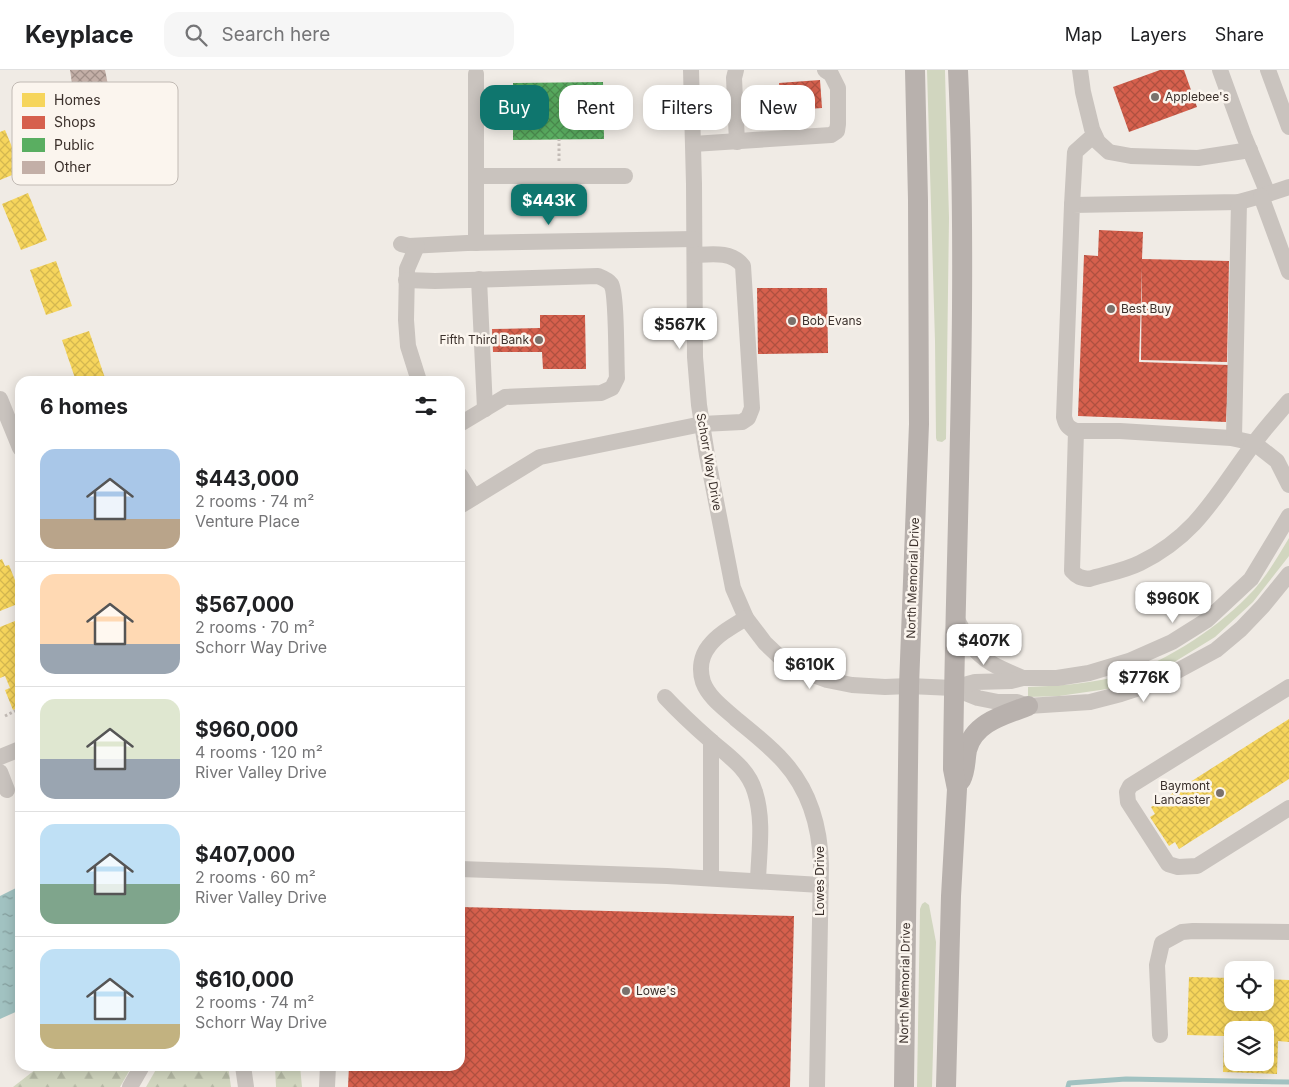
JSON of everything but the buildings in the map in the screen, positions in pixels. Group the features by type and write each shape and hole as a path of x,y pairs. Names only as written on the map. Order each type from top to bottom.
{"main road":[{"name":"North Memorial Drive","path":"904,1087 909,686 920,424 915,70"},
{"path":"946,1087 951,896 957,789 953,769 953,688 962,212 958,70"},
{"path":"957,789 965,771 970,740 978,731 1000,716 1028,706"}],"street":[{"name":"Schorr Way Drive","path":"691,70 695,247 695,357 706,455 733,588 746,618 765,643 784,661 805,672 827,680 852,685 953,688"},
{"path":"736,142 734,78 737,70"},
{"path":"693,144 831,135 836,131 838,124 838,88 832,74 825,70"},
{"path":"1080,70 1083,92 1094,135 1098,142 1109,152 1131,156 1198,158 1250,150"},
{"path":"1220,70 1250,150 1289,272"},
{"path":"1268,70 1285,103 1289,127"},
{"path":"476,74 476,243"},
{"path":"1094,135 1075,152 1064,417 1066,425 1076,432 1120,431 1234,438 1254,443 1283,462 1289,485"},
{"path":"477,176 625,176"},
{"path":"1072,205 1238,202 1289,187"},
{"path":"1234,438 1238,202"},
{"path":"401,244 418,246 476,243 695,247 726,254 738,259 743,266 752,408 748,418 742,422 702,424 540,457 465,503"},
{"path":"417,376 408,346 406,280 407,269 418,246"},
{"path":"406,280 435,281 598,276 608,281 612,286 617,378 612,388 601,393 514,395 506,397 465,421"},
{"path":"479,279 486,409"},
{"path":"0,400 15,436"},
{"path":"1076,432 1072,570 1075,575 1088,579 1138,564 1166,549 1188,531 1207,510 1254,443 1289,401"},
{"path":"465,483 474,497"},
{"path":"953,688 975,682 1011,681 1023,678 1057,678 1109,668 1149,653 1193,630 1207,620 1251,578 1289,516"},
{"path":"953,688 978,698 998,702 1017,702 1028,706 1090,702 1155,683 1216,650 1247,623 1289,575"},
{"path":"955,616 973,648 1000,668 1023,678"},
{"name":"Lowes Drive","path":"746,618 709,645 701,661 703,682 714,699 785,763 799,781 809,801 817,825 821,846 817,1087"},
{"path":"1289,687 1130,786 1127,792 1128,802 1168,864 1178,867 1197,866 1289,808"},
{"path":"665,697 711,741 740,765 749,778 755,792 760,816 758,880"},
{"path":"711,741 711,878"},
{"path":"0,757 15,751"},
{"path":"0,772 7,790"},
{"path":"465,869 758,880 821,885"},
{"path":"1160,1035 1157,966 1162,943 1182,932 1193,931 1289,932"},
{"path":"130,1087 139,1071"},
{"path":"244,1071 246,1087"},
{"path":"328,1071 328,1087"}],"path":[{"path":"559,139 559,151"},
{"path":"4,716 15,711"}],"green space":[{"path":"927,70 945,70 949,218 946,439 942,442 937,441 936,438"},
{"path":"1289,538 1289,556 1253,602 1215,637 1163,669 1114,688 1059,696 1028,697 1028,687 1091,682 1111,678 1129,673 1166,657 1202,634 1234,610 1259,584"},
{"path":"925,902 929,905 936,942 932,1087 917,1087 920,909"},
{"path":"34,1071 129,1071 120,1087 13,1087"},
{"path":"155,1071 229,1071 231,1087 146,1087"},
{"path":"275,1071 300,1071 302,1087 276,1087"}],"water":[{"path":"15,888 15,1012 0,1019 0,896"}],"waterway":[{"path":"1068,1087 1069,1083 1126,1079 1289,1082"}],"place":[{"name":"Applebee's","path":"1155,97"},
{"name":"Best Buy","path":"1111,309"},
{"name":"Bob Evans","path":"792,321"},
{"name":"Fifth Third Bank","path":"539,340"},
{"name":"Baymont Lancaster","path":"1220,793"},
{"name":"Lowe's","path":"626,991"}]}
